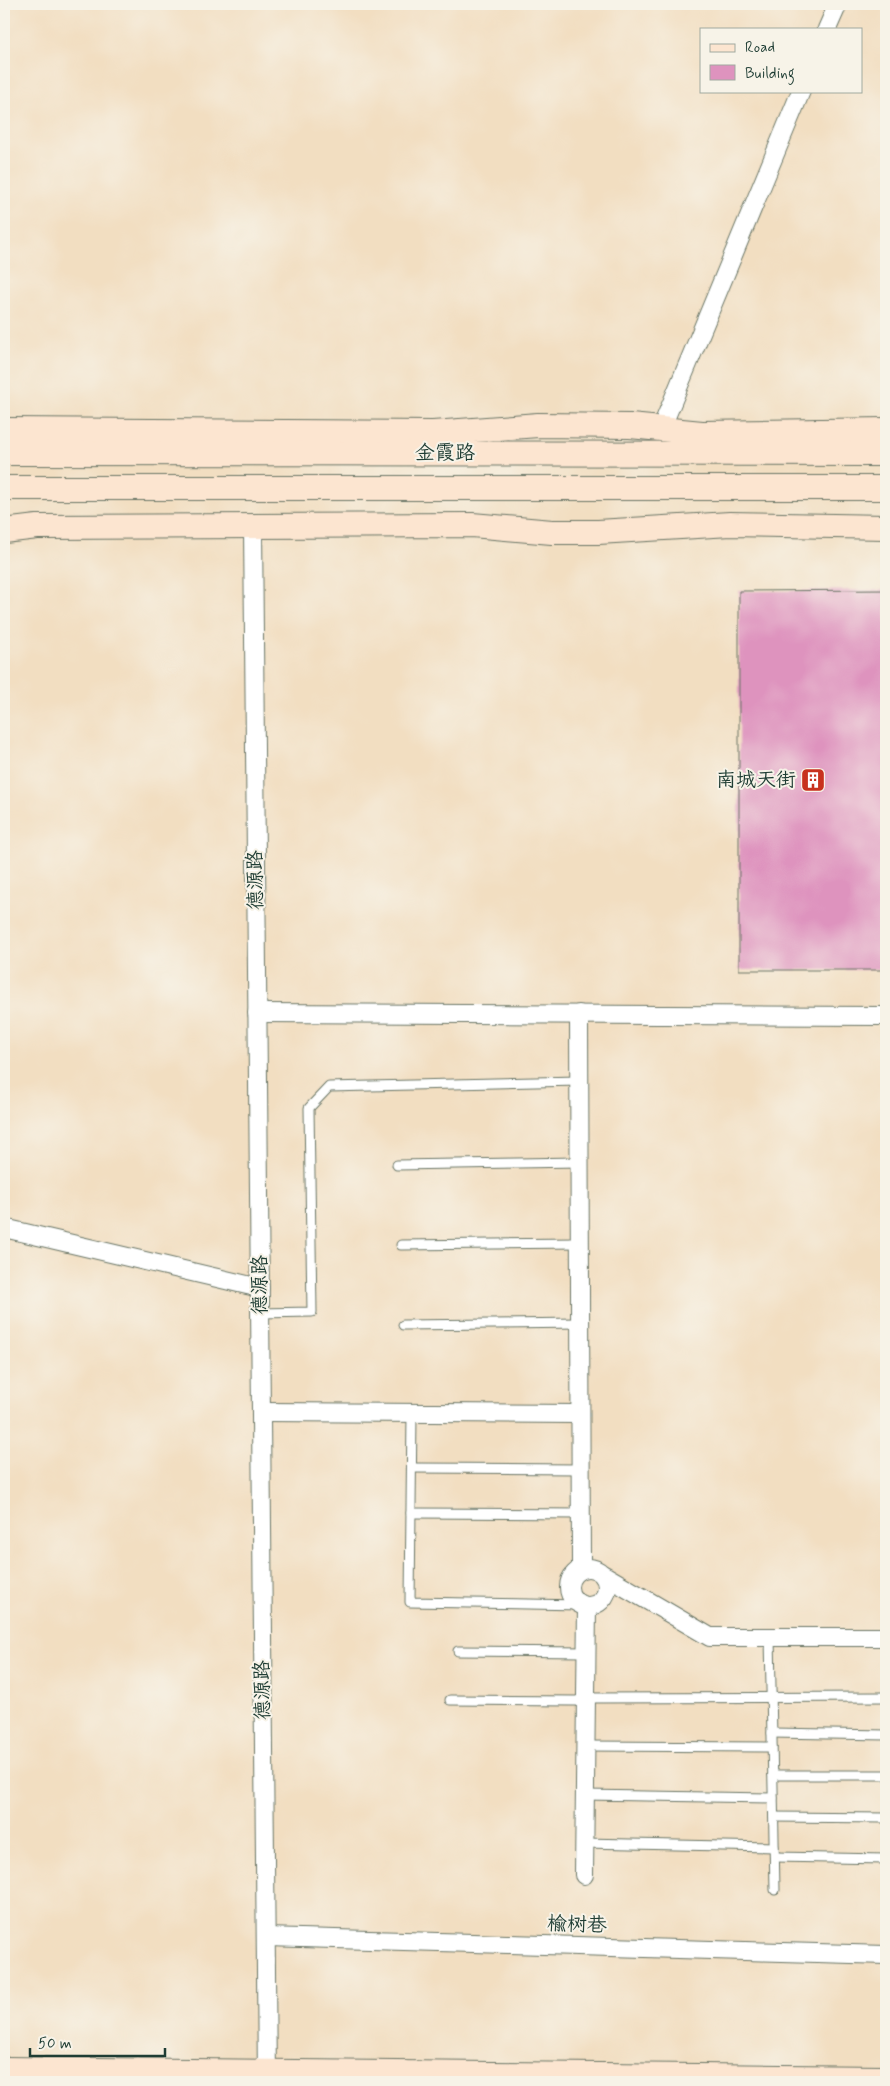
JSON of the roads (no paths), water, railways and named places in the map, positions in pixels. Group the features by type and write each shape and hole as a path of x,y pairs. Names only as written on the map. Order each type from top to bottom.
{"street":[{"path":"827,28 838,4"},
{"path":"651,453 801,92"},
{"path":"442,443 538,424 630,426 702,433 730,443 886,430"},
{"path":"4,430 264,443"},
{"name":"金霞路","path":"4,453 264,443 442,443 651,453 730,443 886,454"},
{"name":"金霞路","path":"4,488 886,488"},
{"path":"730,488 730,524"},
{"name":"德源路","path":"253,489 267,2077"},
{"path":"4,531 37,527 253,526 472,526 552,532 589,532 730,524 886,527"},
{"path":"258,1013 886,1016"},
{"path":"578,1014 581,1569"},
{"path":"4,1228 260,1288"},
{"path":"261,1412 580,1414"},
{"path":"604,1576 608,1587 604,1599 594,1606 584,1606 571,1596 569,1590 572,1578 581,1569 594,1568 604,1576 710,1637 886,1636"},
{"path":"584,1606 586,1652 584,1875"},
{"name":"榆树巷","path":"266,1937 886,1955"},
{"path":"4,2069 48,2076 522,2079 886,2078"}],"lane":[{"path":"260,1313 312,1312 309,1108 329,1087 579,1082"},
{"path":"397,1165 579,1162"},
{"path":"401,1245 579,1243"},
{"path":"403,1325 580,1323"},
{"path":"412,1413 410,1602 584,1606"},
{"path":"412,1468 580,1469"},
{"path":"411,1513 581,1514"},
{"path":"770,1637 775,1890"},
{"path":"458,1651 586,1652"},
{"path":"450,1700 576,1701 586,1698 886,1697"},
{"path":"772,1733 886,1735"},
{"path":"585,1746 772,1748"},
{"path":"772,1776 886,1775"},
{"path":"585,1795 773,1798"},
{"path":"774,1817 886,1818"},
{"path":"584,1843 886,1859"}],"place":[{"name":"南城天街","path":"813,780"}]}
